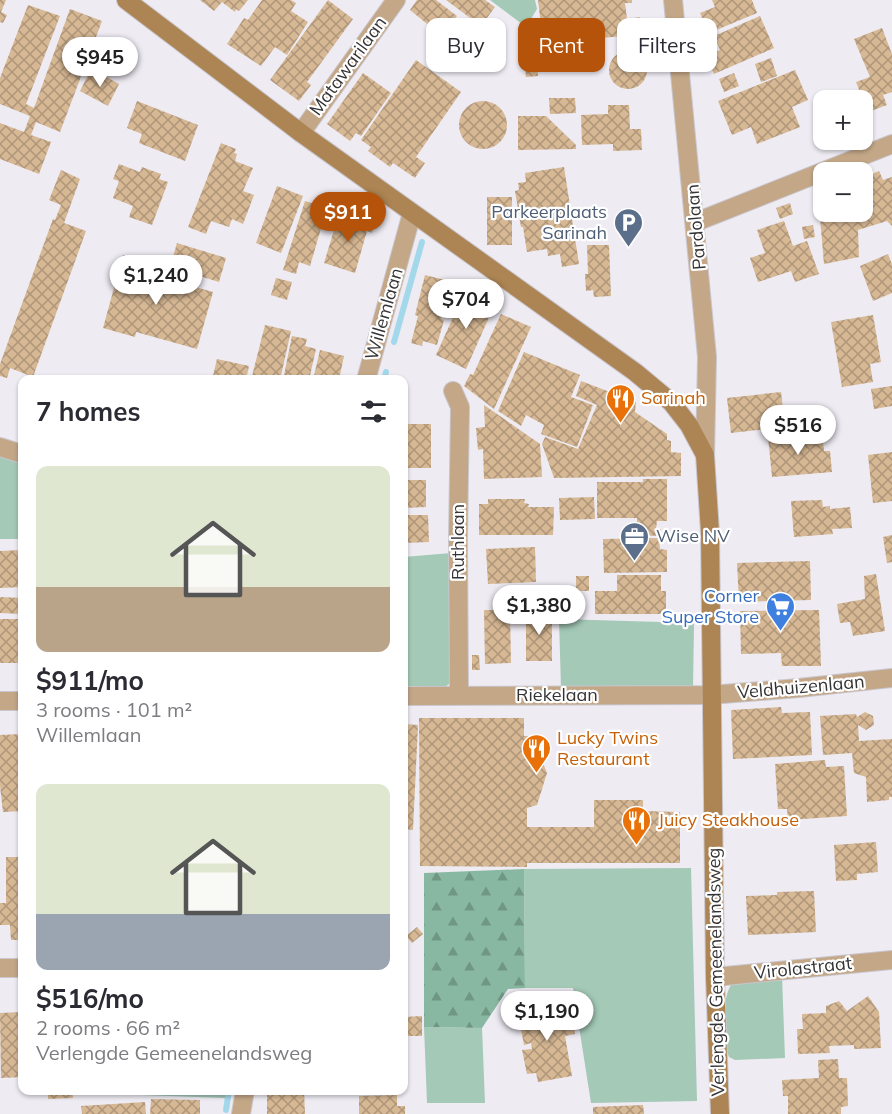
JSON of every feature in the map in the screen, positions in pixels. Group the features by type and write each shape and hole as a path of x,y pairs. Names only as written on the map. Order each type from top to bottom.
{"street":[{"name":"Verlengde Gemeenelandsweg","path":"126,0 301,132 634,372 671,402 689,425 705,455 710,532 710,695 720,1114"},
{"name":"Matawarilaan","path":"301,132 396,0"},
{"name":"Pardolaan","path":"673,0 696,222 707,357 705,455"},
{"path":"696,222 892,144"},
{"name":"Willemlaan","path":"367,375 412,213"},
{"name":"Ruthlaan","path":"453,391 460,407 459,696"},
{"path":"0,447 18,453"},
{"name":"Veldhuizenlaan","path":"710,695 892,678"},
{"name":"Riekelaan","path":"408,696 710,695"},
{"path":"0,701 18,701"},
{"name":"Virolastraat","path":"715,977 892,960"},
{"path":"0,968 18,968"},
{"path":"241,1114 244,1095"}],"green space":[{"path":"490,0 535,0 537,9 532,18 518,18 518,21"},
{"path":"2,455 18,461 18,539 0,539 0,457"},
{"path":"451,553 450,683 445,687 408,688 408,557"},
{"path":"559,619 694,623 693,690 561,688"},
{"path":"691,868 697,1101 591,1103 573,988 525,988 524,869"},
{"path":"524,869 525,988 508,989 482,1028 424,1027 424,873"},
{"path":"782,976 785,1058 735,1060 729,1057 725,1040 724,1018 726,997 733,982"},
{"path":"424,1027 482,1028 485,1103 427,1103"},
{"path":"141,1095 226,1095 225,1098"}],"building":[{"path":"0,0 6,0 1,12 7,15 3,23 0,22"},
{"path":"200,0 248,0 239,11 236,9 235,12 222,2 214,11"},
{"path":"262,0 291,0 296,3 291,11 308,22 287,55 275,47 261,66 227,44 244,18 248,20"},
{"path":"328,0 353,19 307,82 311,85 299,101 270,80"},
{"path":"417,0 436,0 457,16 456,18 426,18 426,23 410,10"},
{"path":"446,0 485,0 495,7 487,18 470,18"},
{"path":"538,0 632,0 632,3 625,3 627,18 617,18 617,36 605,38 605,18 540,18"},
{"path":"712,0 752,0 757,13 717,30 717,18 702,18 700,13 715,7"},
{"path":"28,5 60,16 26,104 34,108 70,9 102,21 60,132 36,122 31,135 51,142 39,174 0,159 0,123 24,132 30,116 0,104 0,78"},
{"path":"760,16 774,48 714,74 713,72 717,72 717,51 720,50 717,35"},
{"path":"882,28 892,54 892,92 883,95 887,105 873,110 873,90 859,90 856,82 870,77 854,39"},
{"path":"617,55 617,72 647,72 646,77 635,88 621,88 610,77 610,63"},
{"path":"771,58 777,76 761,82 755,64"},
{"path":"416,60 426,67 426,72 433,72 461,92 416,157 425,163 415,178 393,163 390,167 368,151 371,147 361,140"},
{"path":"795,70 808,100 792,107 800,127 757,144 751,127 732,135 718,101"},
{"path":"96,71 119,84 108,106 80,91 89,73 94,75"},
{"path":"525,72 538,72 538,76 526,77"},
{"path":"363,73 391,93 361,136 356,133 350,141 327,124"},
{"path":"734,73 739,86 724,92 719,79"},
{"path":"549,98 575,98 576,113 550,114"},
{"path":"137,101 198,125 185,161 139,143 142,134 127,128"},
{"path":"483,101 500,108 507,125 500,142 483,149 466,142 459,125 466,108"},
{"path":"608,105 629,105 630,129 641,129 642,150 613,151 613,144 582,145 581,115 608,114"},
{"path":"518,116 546,116 576,145 576,149 518,150"},
{"path":"221,143 236,149 235,161 253,168 243,191 254,195 243,224 232,219 229,227 211,221 206,234 188,227"},
{"path":"119,164 140,172 142,167 161,174 159,179 168,182 152,225 129,217 133,206 113,198 119,181 113,179"},
{"path":"564,167 579,264 562,267 560,254 548,256 547,249 527,252 515,191 519,190 518,183 526,182 525,173"},
{"path":"61,170 80,179 64,223 86,231 34,375 10,368 7,378 0,376 0,364 53,219 55,220 61,205 49,200"},
{"path":"879,171 883,180 892,177 892,226 887,221 858,230 859,257 824,264 820,222 873,222 873,173"},
{"path":"277,186 303,196 281,253 256,243"},
{"path":"487,197 512,197 512,245 487,245"},
{"path":"305,201 327,208 310,266 299,262 296,274 283,270"},
{"path":"790,203 793,214 780,219 776,208"},
{"path":"339,214 375,223 372,233 367,231 355,273 324,263"},
{"path":"784,221 793,246 807,241 819,274 795,282 791,271 758,282 750,258 765,253 757,230"},
{"path":"813,225 815,237 804,239 802,227"},
{"path":"177,243 226,258 219,282 170,267"},
{"path":"587,245 609,245 611,296 594,297 593,290 586,291"},
{"path":"888,254 892,264 892,293 873,301 860,266"},
{"path":"123,255 163,266 157,287 170,291 171,286 176,287 178,282 213,292 197,349 136,332 135,337 103,328"},
{"path":"425,275 453,282 451,291 448,290 441,319 444,320 437,345 423,341 422,346 411,343"},
{"path":"276,278 292,282 287,300 271,295"},
{"path":"465,291 495,304 466,369 436,355"},
{"path":"501,314 531,327 494,409 464,386 470,374 473,375"},
{"path":"873,315 881,362 870,364 873,382 842,387 831,322"},
{"path":"265,325 291,331 281,375 252,375"},
{"path":"292,336 307,339 305,346 316,349 310,375 284,375"},
{"path":"320,350 344,356 340,375 314,375"},
{"path":"524,352 580,375 571,397 593,405 577,447 541,434 544,425 526,415 521,426 498,411"},
{"path":"217,359 249,366 247,375 213,375"},
{"name":"Sarinah","path":"581,381 636,402 635,412 667,434 667,440 671,441 671,452 681,453 681,476 554,478 542,444 545,437 578,449 597,405 576,396"},
{"path":"892,386 892,406 874,409 871,389"},
{"path":"781,392 785,427 731,433 727,398"},
{"path":"484,405 540,444 542,477 484,479 483,449 478,450 476,428 485,427"},
{"path":"408,424 431,424 431,468 408,468"},
{"path":"809,434 810,443 823,442 824,451 830,451 832,472 772,477 768,437"},
{"path":"892,452 892,501 873,503 868,455"},
{"path":"643,479 667,479 667,521 657,521 656,529 661,529 661,536 637,535 637,518 597,518 597,482 643,482"},
{"path":"408,480 426,480 426,507 408,508"},
{"path":"594,497 595,519 560,520 559,498"},
{"path":"488,499 525,499 524,503 529,504 528,507 554,507 553,535 479,535 479,504 488,504"},
{"path":"822,500 823,507 830,506 830,509 850,507 852,528 832,529 833,534 794,537 791,501"},
{"path":"408,515 428,515 429,542 408,543"},
{"path":"892,535 892,562 887,563 883,537"},
{"name":"Wise NV","path":"659,538 660,549 667,550 667,572 604,573 603,539"},
{"path":"535,547 536,582 488,584 486,549"},
{"path":"18,550 18,587 0,588 0,551"},
{"path":"810,561 811,600 739,602 737,563"},
{"path":"876,574 885,631 853,636 850,622 840,623 837,604 865,599 864,576"},
{"path":"617,575 661,575 661,591 666,591 666,614 595,614 595,591 617,591"},
{"path":"576,576 589,576 589,591 576,591"},
{"path":"0,597 18,598 18,614 0,613"},
{"path":"484,610 510,610 511,663 485,664"},
{"path":"526,610 552,610 552,661 526,661"},
{"name":"Corner Super Store","path":"819,610 821,666 782,666 781,653 741,654 740,611"},
{"path":"0,619 18,619 18,663 0,663"},
{"path":"472,655 479,655 480,670 472,670"},
{"path":"781,707 782,713 810,712 812,755 733,759 731,710"},
{"path":"865,712 873,716 874,725 866,730 858,725 859,741 892,739 892,797 889,797 889,800 867,802 866,777 854,773 852,753 823,755 820,716 856,714 857,717"},
{"path":"419,718 524,718 524,736 532,736 547,773 537,805 527,808 527,827 594,827 594,800 643,800 643,811 680,812 680,863 527,863 527,867 420,866"},
{"path":"408,724 418,725 413,830 408,829"},
{"path":"18,734 18,811 3,812 0,786 0,735"},
{"path":"825,760 826,767 844,766 847,816 788,820 787,809 778,809 775,764"},
{"path":"876,842 878,872 857,874 857,880 836,881 834,845"},
{"path":"6,857 18,857 18,940 11,940 10,925 0,925 0,903 6,903"},
{"path":"814,891 816,932 748,935 746,896"},
{"path":"417,927 423,934 412,943 408,934"},
{"path":"868,996 879,1012 881,1048 854,1049 854,1045 829,1046 830,1053 798,1054 797,1029 803,1029 802,1014 826,1013 826,1006 839,1001 847,1011"},
{"path":"569,1004 575,1034 565,1036 572,1076 538,1082 536,1073 527,1074 522,1050 532,1049 531,1043 524,1045 518,1013"},
{"path":"18,1012 18,1077 1,1078 0,1013"},
{"path":"422,1016 422,1036 408,1036 408,1017"},
{"path":"838,1059 839,1078 847,1078 848,1106 841,1107 841,1114 788,1114 788,1096 783,1096 782,1080 819,1078 818,1060"},
{"path":"48,1095 73,1095 73,1098 48,1099"},
{"path":"267,1095 304,1095 305,1114 267,1114"},
{"path":"397,1095 397,1106 405,1106 405,1114 359,1114 359,1096"},
{"path":"151,1099 200,1100 200,1114 150,1114"},
{"path":"145,1102 146,1114 82,1114 81,1106"},
{"path":"643,1105 644,1114 593,1114 593,1107"}],"waterway":[{"path":"394,342 422,242"},
{"path":"226,1110 228,1095"}],"place":[{"name":"Parkeerplaats Sarinah","path":"628,248"},
{"name":"Sarinah","path":"620,424"},
{"name":"Wise NV","path":"635,562"},
{"name":"Corner Super Store","path":"780,632"},
{"name":"Lucky Twins Restaurant","path":"536,774"},
{"name":"Juicy Steakhouse","path":"637,846"}]}
